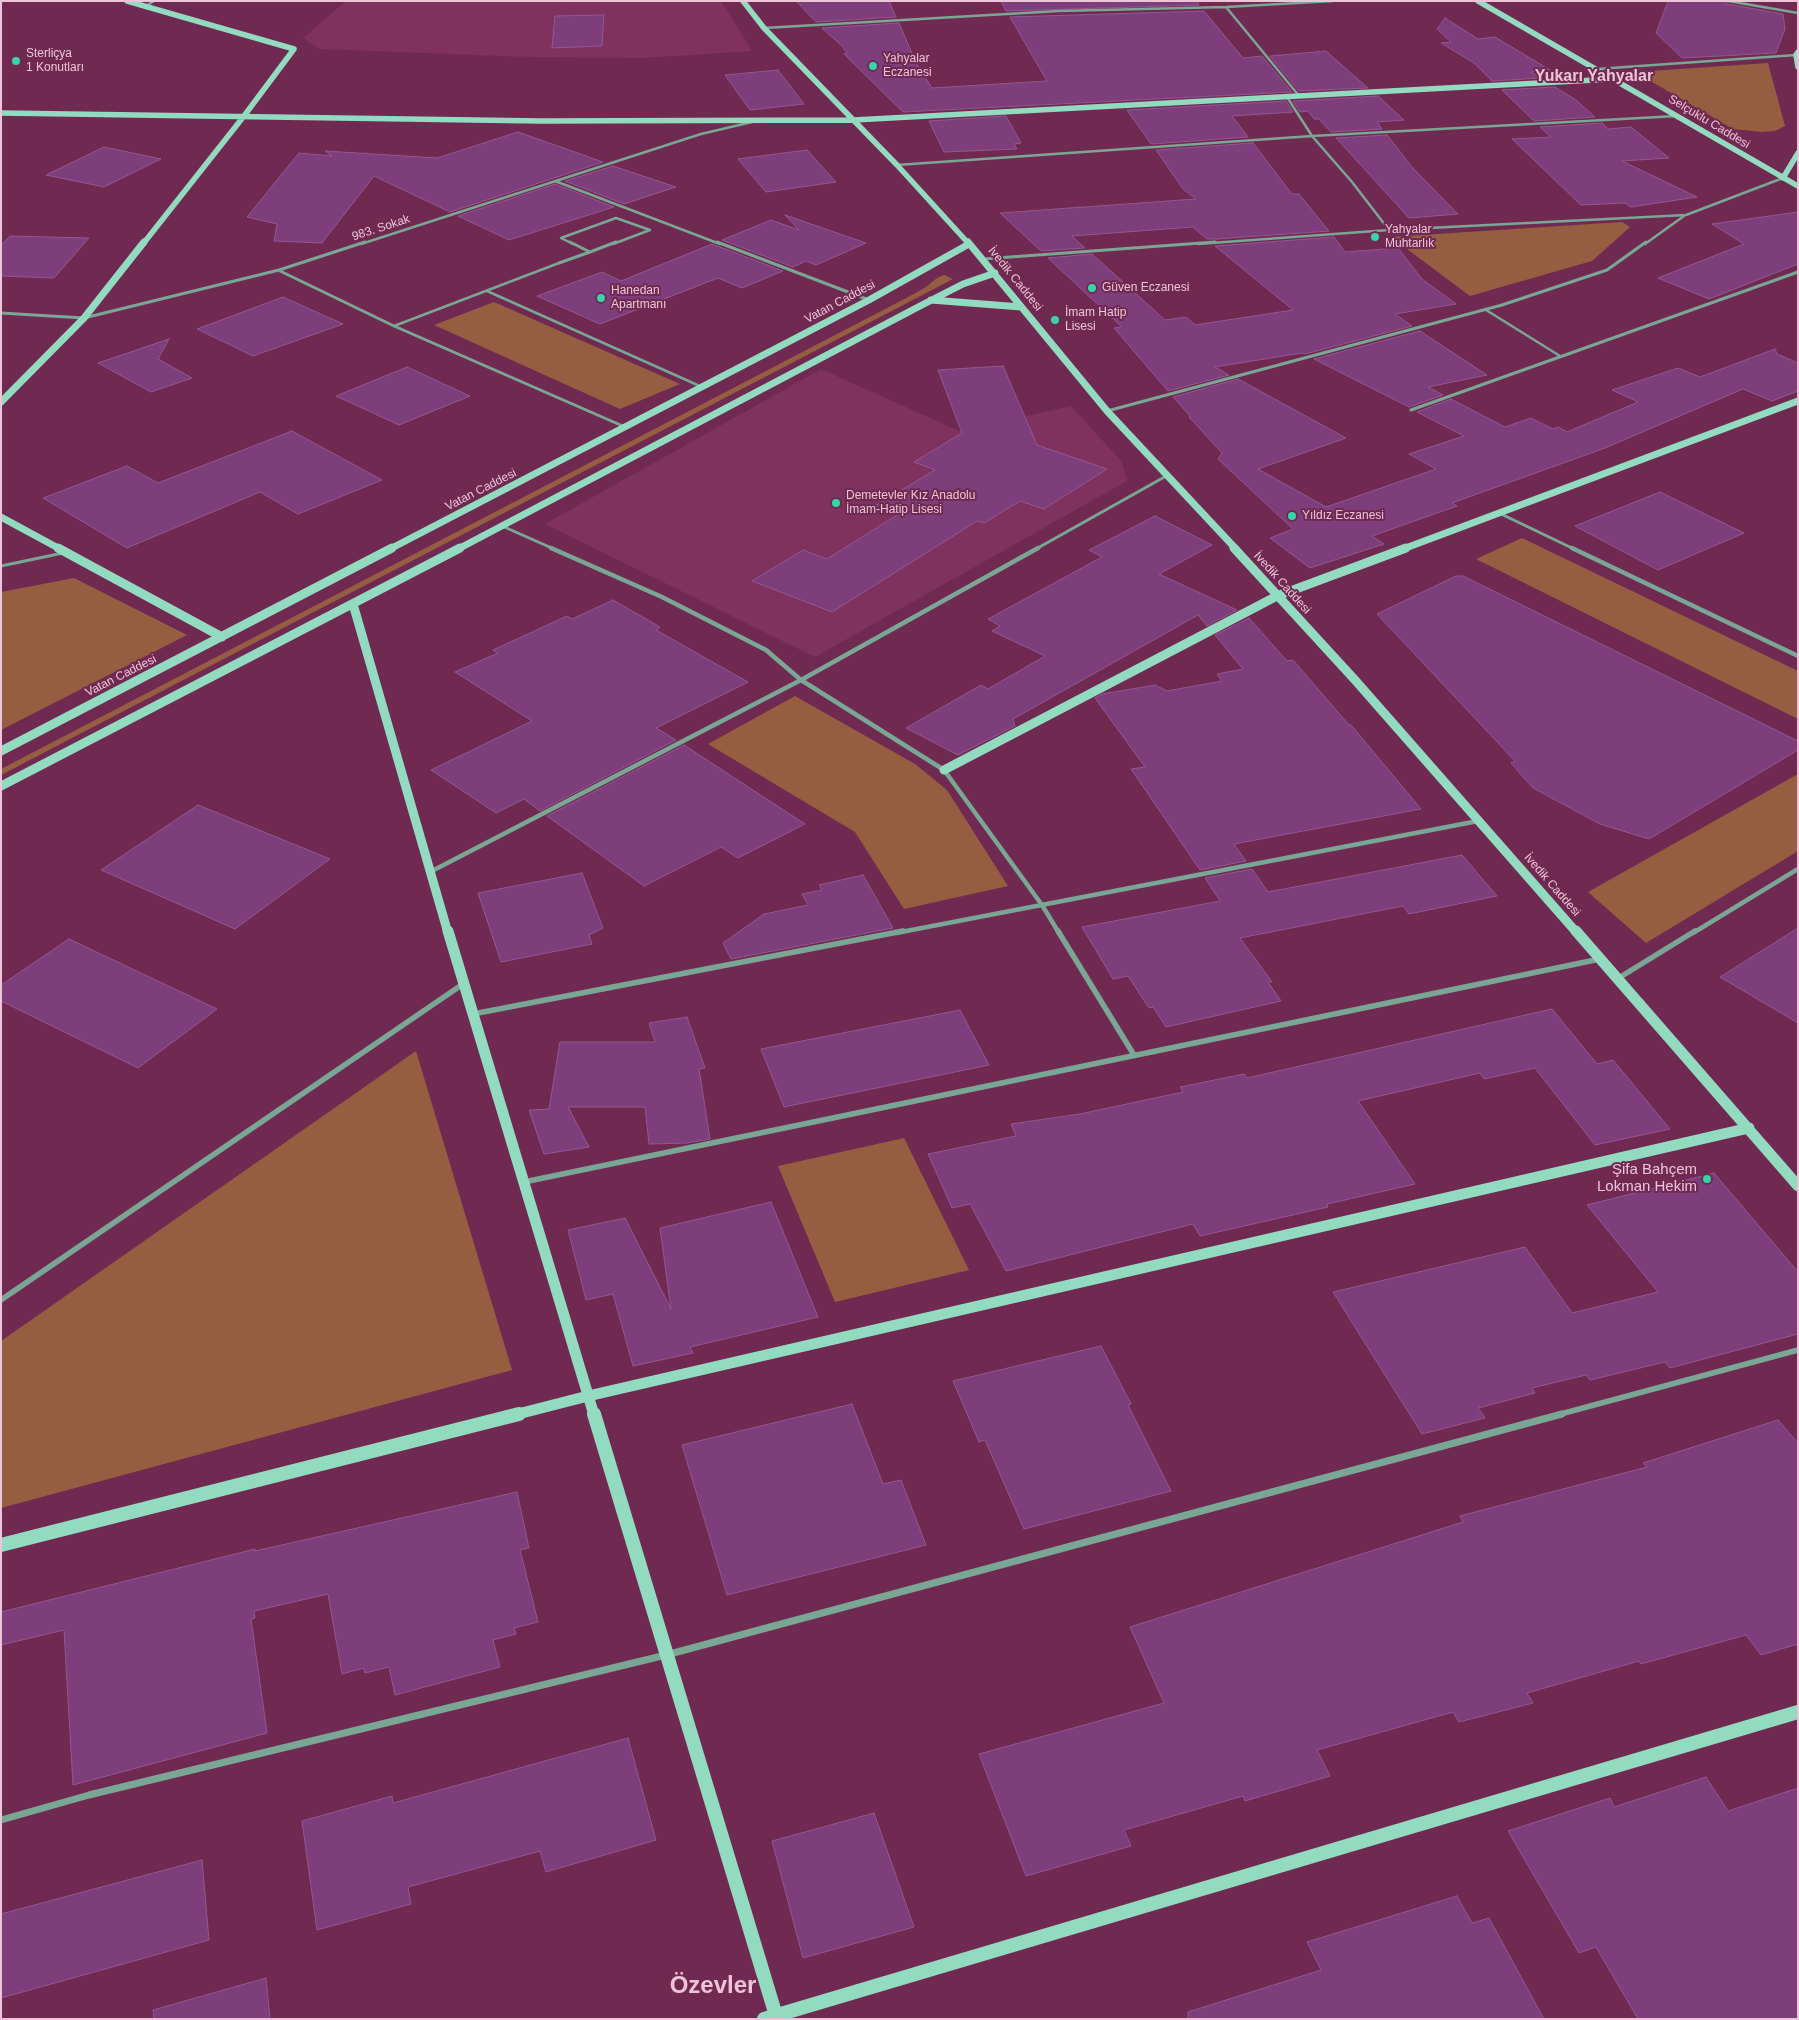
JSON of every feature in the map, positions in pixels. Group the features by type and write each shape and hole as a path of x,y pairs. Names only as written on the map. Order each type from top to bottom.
{"street":[{"path":"2,401 84,318 244,116 294,49 127,1"},
{"path":"146,6 154,1"},
{"name":"İvedik Caddesi","path":"743,1 764,28 897,165 983,258 1107,411 1355,680 1798,1186"},
{"path":"1264,1 1267,5"},
{"path":"764,28 1059,11 1226,7 1333,1"},
{"name":"Selçuklu Caddesi","path":"1478,1 1798,186"},
{"path":"1728,1 1798,13"},
{"path":"1226,7 1300,96"},
{"path":"1596,70 1797,53 1798,67"},
{"path":"1,113 541,121 854,120 1613,79"},
{"path":"1287,97 1312,136 1352,182 1389,230"},
{"path":"897,165 1312,136 1678,116"},
{"name":"983. Sokak","path":"1,313 84,318 280,270 700,134 760,120"},
{"path":"1107,411 1486,310 1607,270 1686,215 1783,178 1798,153"},
{"path":"555,181 869,300"},
{"path":"983,258 1389,230 1686,215"},
{"path":"559,263 590,252 650,230 616,218 561,238 590,252"},
{"name":"Vatan Caddesi","path":"1,751 703,387 869,300 969,244"},
{"path":"280,270 394,326 625,427"},
{"path":"1411,410 1798,272"},
{"path":"1,786 353,604 930,300 963,284 995,273"},
{"path":"930,300 1021,307"},
{"path":"944,770 1277,596 1798,401"},
{"path":"430,872 801,680 1168,475"},
{"path":"1499,513 1798,656"},
{"path":"1,516 222,637"},
{"path":"502,526 662,597 766,650 801,680 944,770 1042,905 1134,1055"},
{"path":"353,604 430,872 666,1655 772,2018 1798,1712"},
{"path":"473,1014 1478,821"},
{"path":"1617,979 1798,869"},
{"path":"524,1182 1600,959"},
{"path":"1,1300 464,983"},
{"path":"1,1545 588,1396 1749,1128"},
{"path":"1,1820 89,1795 666,1655 1798,1350"}],"lane":[{"path":"394,326 559,263"},
{"path":"487,292 703,387"},
{"path":"1486,310 1560,356"},
{"path":"1,566 66,552"}],"shaded area":[{"path":"721,1 752,51 642,58 530,57 319,49 303,38 345,2"},
{"path":"1768,63 1785,126 1775,131 1762,132 1733,129 1635,72"},
{"path":"1622,222 1630,227 1592,261 1470,296 1391,237"},
{"path":"944,275 953,279 1,775 1,769 912,295"},
{"path":"494,302 680,384 620,409 434,325"},
{"name":"Demetevler Kız Anadolu İmam-Hatip Lisesi","path":"821,369 959,431 1071,406 1122,462 1127,481 815,657 545,524"},
{"path":"1522,538 1798,671 1798,719 1476,559"},
{"path":"74,578 187,635 1,730 1,592"},
{"path":"795,696 915,764 947,790 1008,886 904,909 855,832 708,744"},
{"path":"1798,774 1798,851 1646,943 1588,892"},
{"path":"416,1051 512,1370 1,1508 1,1341"},
{"path":"904,1138 969,1270 835,1302 778,1166"}],"building":[{"path":"796,1 889,1 896,17 816,22"},
{"path":"1001,1 1197,1 1199,5 1006,11"},
{"path":"1668,1 1725,1 1727,4 1783,14 1785,29 1776,53 1682,58 1656,33"},
{"path":"1204,11 1243,58 1262,56 1292,92 903,112 844,54 847,53 842,46 822,28 899,23 916,63 932,88 1047,81 1010,17"},
{"path":"604,15 602,46 552,48 555,16"},
{"path":"1445,18 1478,39 1495,37 1550,70 1531,72 1541,78 1492,81 1474,63 1441,43 1451,42 1437,29"},
{"path":"1326,51 1368,88 1299,91 1270,56"},
{"path":"778,70 804,104 750,110 725,75"},
{"path":"1555,87 1576,100 1595,117 1534,121 1502,90"},
{"path":"1378,96 1404,120 1377,122 1382,129 1331,132 1319,119 1314,119 1308,111 1300,112 1293,101"},
{"path":"1286,101 1293,112 1232,116 1248,137 1151,144 1127,110"},
{"path":"1006,116 1021,143 1014,144 1017,149 944,152 929,121"},
{"path":"1602,123 1608,129 1631,127 1669,158 1622,161 1697,197 1631,207 1625,203 1581,205 1512,139 1551,137 1540,127"},
{"path":"518,132 603,162 450,212 374,176 322,243 274,241 277,224 247,217 299,153 332,156 325,151 437,158"},
{"path":"1387,135 1412,167 1458,214 1409,218 1336,138"},
{"path":"1253,143 1292,194 1299,194 1329,231 1207,239 1193,227 1072,236 1085,248 1041,251 1000,213 1196,199 1183,189 1156,150"},
{"path":"104,147 161,159 104,187 46,175"},
{"path":"807,150 836,182 766,192 738,159"},
{"path":"613,166 676,187 624,204 565,181"},
{"path":"555,184 614,207 509,240 458,216"},
{"path":"1798,212 1798,264 1709,299 1658,278 1744,244 1712,224"},
{"path":"785,215 866,243 816,265 806,261 793,267 722,240 771,220 799,230"},
{"path":"10,236 89,238 54,278 1,276 1,245"},
{"path":"1334,237 1345,252 1398,248 1422,279 1456,304 1395,314 1412,326 1305,354 1215,367 1229,375 1168,391 1114,328 1122,327 1048,258 1092,254 1165,320 1186,317 1195,325 1293,310 1215,246"},
{"path":"712,244 783,271 742,288 718,278 600,324 537,296 602,272 621,281"},
{"path":"283,297 343,324 253,356 197,329"},
{"path":"1420,331 1487,375 1428,387 1443,395 1409,407 1314,359"},
{"path":"169,339 158,359 192,378 151,392 98,363"},
{"path":"1775,349 1777,354 1798,363 1798,391 1772,401 1743,389 1605,448 1452,503 1457,506 1372,536 1384,544 1310,568 1270,538 1293,529 1218,459 1222,453 1173,397 1238,379 1346,438 1258,469 1326,507 1436,469 1409,454 1464,436 1417,412 1451,399 1505,427 1531,418 1553,429 1558,427 1567,432 1638,402 1612,390 1678,368 1700,377"},
{"path":"1003,366 1037,445 1107,469 1044,509 1020,501 984,523 977,521 832,612 752,581 803,550 827,559 897,515 875,506 935,470 914,462 962,433 938,370"},
{"path":"407,367 470,396 399,425 336,396"},
{"path":"292,431 382,480 298,514 260,492 127,548 43,498 127,466 158,483"},
{"path":"1660,492 1744,533 1658,570 1575,526"},
{"path":"1155,516 1212,545 1159,574 1237,610 1207,626 1198,615 1013,719 1015,726 958,755 906,728 981,685 988,689 1045,656 992,631 1000,626 988,619 1102,557 1089,550"},
{"path":"1456,576 1463,576 1798,741 1798,750 1649,839 1600,824 1533,788 1511,763 1515,761 1377,614"},
{"path":"613,600 660,627 656,630 748,682 656,728 676,740 540,811 524,799 496,813 431,770 532,721 455,672 498,653 493,650 567,616 572,619"},
{"path":"1249,618 1287,661 1293,660 1351,725 1421,809 1234,844 1246,861 1200,870 1131,769 1145,767 1095,698 1102,694 1155,685 1167,691 1222,681 1217,674 1243,669 1215,635"},
{"path":"684,745 805,824 738,858 721,847 644,886 547,816"},
{"path":"198,805 330,859 235,929 101,870"},
{"path":"1462,855 1497,896 1409,914 1403,906 1240,938 1272,982 1268,982 1281,1001 1166,1027 1153,1007 1149,1008 1128,976 1113,979 1082,927 1220,901 1205,878 1252,869 1268,892"},
{"path":"582,873 603,928 589,935 592,944 501,962 478,893"},
{"path":"863,875 893,928 731,959 723,943 764,914 808,905 802,894 822,890 819,885"},
{"path":"1798,928 1798,1023 1720,977"},
{"path":"69,939 217,1009 138,1068 1,1001 1,985"},
{"path":"1552,1009 1597,1064 1613,1060 1670,1129 1595,1145 1535,1068 1484,1079 1480,1073 1358,1101 1415,1184 1327,1204 1328,1207 1200,1236 1193,1224 1006,1271 970,1204 952,1208 928,1154 1016,1136 1011,1124 1080,1114 1183,1092 1180,1087 1244,1074 1247,1078"},
{"path":"960,1010 989,1065 784,1107 761,1049"},
{"path":"687,1017 705,1068 699,1069 710,1139 687,1143 649,1144 645,1107 568,1107 589,1147 544,1154 529,1110 549,1109 560,1042 655,1042 649,1023"},
{"path":"1714,1173 1798,1272 1798,1334 1670,1368 1665,1362 1590,1380 1586,1375 1532,1388 1535,1393 1478,1408 1485,1418 1422,1434 1333,1292 1525,1247 1572,1313 1658,1292 1587,1205"},
{"path":"771,1202 818,1317 690,1347 693,1353 633,1366 613,1294 586,1300 568,1230 625,1218 671,1309 660,1228"},
{"path":"1101,1346 1131,1404 1128,1405 1171,1491 1024,1529 985,1440 979,1442 953,1381"},
{"path":"852,1404 883,1484 901,1480 926,1545 727,1595 682,1445"},
{"path":"1778,1420 1798,1443 1798,1644 1761,1655 1746,1635 1641,1664 1639,1661 1527,1693 1533,1703 1459,1722 1453,1712 1317,1750 1330,1776 1245,1801 1243,1796 1124,1830 1131,1846 1026,1876 979,1754 1164,1703 1130,1627 1463,1522 1460,1516 1647,1467 1643,1463"},
{"path":"517,1492 529,1548 520,1550 538,1622 514,1628 516,1634 493,1640 500,1667 395,1695 389,1667 365,1673 364,1668 342,1674 328,1594 254,1611 255,1618 251,1619 267,1733 73,1785 64,1630 1,1645 1,1612 255,1549 255,1551"},
{"path":"628,1738 656,1840 546,1872 540,1851 408,1887 411,1904 317,1930 302,1821 392,1796 393,1803"},
{"path":"1706,1777 1728,1811 1798,1788 1798,2019 1638,2019 1596,1947 1579,1953 1508,1831 1610,1798 1614,1807"},
{"path":"874,1813 914,1927 803,1958 772,1841"},
{"path":"202,1860 209,1940 1,1998 1,1914"},
{"path":"1457,1896 1472,1923 1489,1918 1544,2019 1188,2019 1188,2012 1321,1970 1307,1942"},
{"path":"266,1978 270,2019 154,2019 153,2010"}],"place":[{"name":"Sterliçya 1 Konutları","path":"16,61"},
{"name":"Yahyalar Eczanesi","path":"873,66"},
{"name":"Yahyalar Muhtarlık","path":"1375,237"},
{"name":"Güven Eczanesi","path":"1092,288"},
{"name":"Hanedan Apartmanı","path":"601,298"},
{"name":"İmam Hatip Lisesi","path":"1055,320"},
{"name":"Demetevler Kız Anadolu İmam-Hatip Lisesi","path":"836,503"},
{"name":"Yıldız Eczanesi","path":"1292,516"},
{"name":"Şifa Bahçem Lokman Hekim","path":"1707,1179"}],"district":[{"name":"Yukarı Yahyalar","path":"1594,77"},
{"name":"Özevler","path":"713,1986"}]}
